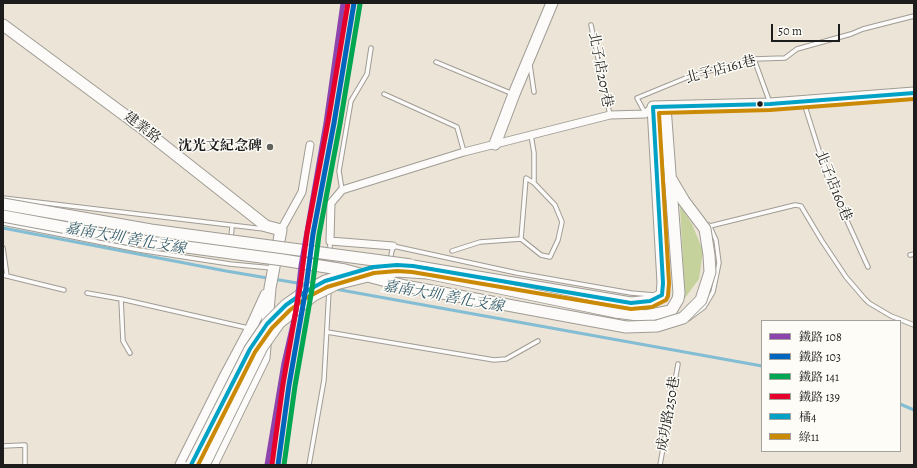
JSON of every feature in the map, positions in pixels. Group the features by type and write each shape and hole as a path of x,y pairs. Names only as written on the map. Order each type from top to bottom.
{"street":[{"path":"495,144 552,3"},
{"name":"建業路","path":"3,25 138,125 266,226 282,230"},
{"path":"393,246 330,241 331,203 342,190 464,152 610,115 649,111 665,107 770,104 914,92"},
{"path":"204,465 262,347 280,323 314,295 336,284 397,271 427,273 616,312 646,316 671,311 678,300 679,293 665,107"},
{"path":"3,204 151,230 413,266 631,302 650,301 662,295 663,283 649,111"},
{"path":"212,465 264,358 270,288 282,230 302,192 310,145"},
{"path":"3,216 127,239 345,270 406,286 626,326 657,326 683,318 701,300 710,272 705,229 687,200 670,177"},
{"path":"191,465 250,349 267,324 286,305 302,293 325,281 373,268 397,265 413,266"},
{"path":"181,465 270,288"},
{"path":"251,328 267,330"}],"lane":[{"name":"北子店161巷","path":"649,111 637,98 693,75 754,59 785,58 797,48 914,16"},
{"name":"北子店207巷","path":"591,25 610,115"},
{"path":"342,190 339,171 351,101 367,74 371,48"},
{"path":"529,58 534,92"},
{"path":"754,59 770,104"},
{"path":"436,62 514,94"},
{"path":"384,94 457,127 464,152"},
{"name":"北子店160巷","path":"803,102 828,179 868,268"},
{"path":"531,135 534,153 534,183"},
{"path":"452,251 480,242 521,239 540,255 550,257 558,240 562,222 555,204 534,183 526,178 521,239"},
{"path":"3,198 232,226 282,230"},
{"path":"710,226 795,204 801,206 846,277 864,298 869,303 891,316 914,325"},
{"path":"476,304 633,331 660,329 673,326 695,315 704,307 713,292 719,263 716,240 710,226 706,221"},
{"path":"3,223 140,250 230,264 274,268"},
{"path":"230,264 232,226"},
{"path":"309,465 324,380 330,279 330,241"},
{"path":"390,288 385,283 393,246 517,274 631,294 662,295"},
{"path":"3,248 5,276 64,290"},
{"path":"87,293 251,328"},
{"path":"120,299 123,341 130,353"},
{"path":"646,316 685,321"},
{"path":"327,332 494,360 506,359 538,341"},
{"name":"成功路250巷","path":"660,465 678,364"},
{"path":"3,446 25,445 25,465"}],"green space":[{"path":"680,206 692,224 703,251 699,279 685,298"}],"waterway":[{"name":"嘉南大圳 善化支線","path":"3,228 226,271 309,285"},
{"name":"嘉南大圳 善化支線","path":"335,289 761,366"},
{"name":"嘉南大圳 善化支線","path":"901,404 914,410"}],"rail line":[{"name":"108","path":"267,465 284,363 296,311 301,266 326,123 343,3"},
{"name":"139","path":"272,464 307,233 348,3"},
{"name":"103","path":"278,465 313,234 334,123 354,3"},
{"name":"141","path":"284,465 295,386 312,289 319,235 340,124 360,4"}],"transit line":[{"name":"橘4","path":"191,465 250,349 267,324 286,305 303,293 325,281 373,267 397,265 413,266 631,303 650,301 662,295 663,283 653,107 770,104 914,93"},
{"name":"綠11","path":"198,465 255,352 272,328 290,310 306,298 327,287 374,273 397,271 412,272 631,309 652,307 666,300 668,296 669,283 659,113 770,110 914,99"}],"place":[{"name":"沈光文紀念碑","path":"270,147"}]}
